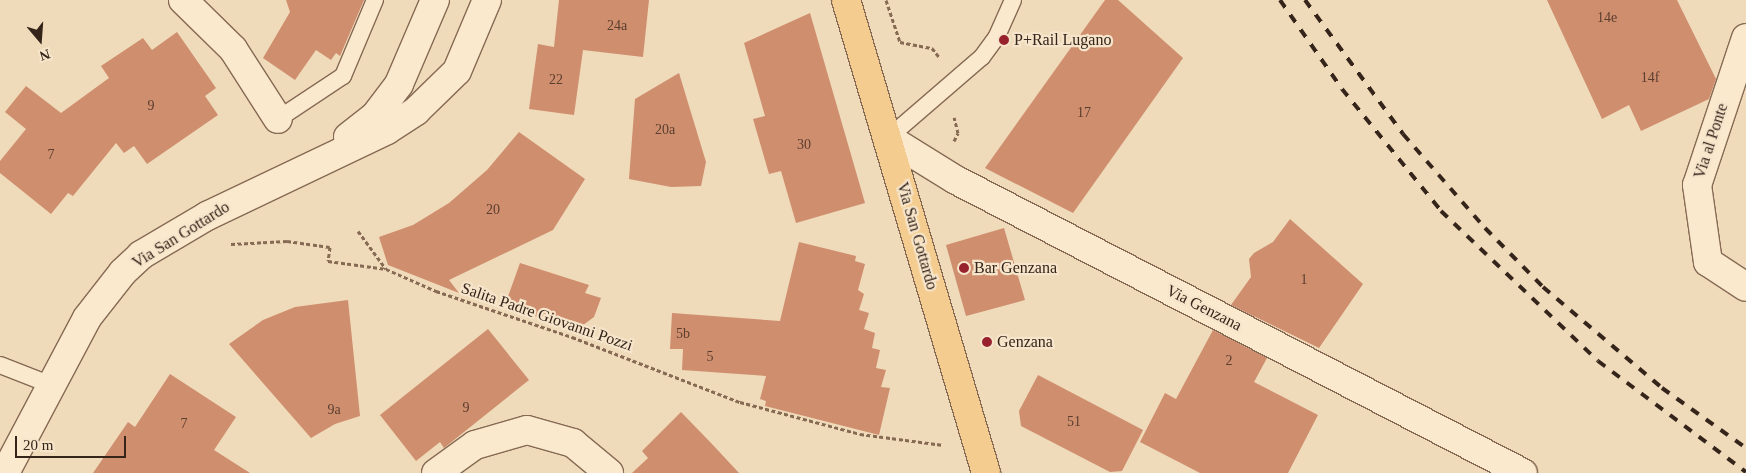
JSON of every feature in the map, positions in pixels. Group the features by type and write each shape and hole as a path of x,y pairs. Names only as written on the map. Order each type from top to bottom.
{"main road":[{"name":"Via San Gottardo","path":"846,0 986,473"}],"street":[{"path":"183,0 234,49 278,119"},
{"name":"Via San Gottardo","path":"314,162 375,116 414,54 435,0"},
{"name":"Via San Gottardo","path":"5,473 92,311 141,255 207,216 314,162 387,130 416,111 456,71 487,0"},
{"name":"Via al Ponte","path":"1746,38 1696,185 1708,262 1746,287"},
{"name":"Via Genzana","path":"888,138 956,180 1523,473"},
{"path":"436,473 475,445 528,430 573,443 609,473"}],"lane":[{"path":"278,119 343,76 375,0"},
{"path":"888,138 982,57 997,36 1013,0"},
{"path":"0,365 52,385"}],"path":[{"path":"358,231 386,269"},
{"name":"Salita Padre Giovanni Pozzi","path":"226,244 287,241 330,247 328,261 386,269 436,291 572,337 740,402 852,433 946,446"}],"building":[{"path":"286,0 364,0 340,56 336,53 331,60 316,50 295,80 263,58 290,12"},
{"path":"559,0 649,0 643,57 583,50 574,115 529,109 538,44 554,47"},
{"path":"1105,0 1118,0 1183,58 1073,213 985,168"},
{"path":"1547,0 1677,0 1716,79 1709,99 1641,131 1629,105 1602,119"},
{"path":"810,13 865,203 796,223 781,171 769,174 753,119 765,116 744,43"},
{"path":"177,32 216,88 205,96 218,115 147,164 134,146 124,153 116,143 73,196 68,193 51,214 0,173 0,161 26,129 5,112 26,86 61,113 109,78 101,66 143,38 152,50"},
{"path":"679,73 706,162 701,186 671,187 629,179 635,99"},
{"path":"519,132 585,179 553,230 449,280 459,293 388,265 379,237 413,225 449,203 487,170"},
{"path":"1290,219 1363,284 1319,348 1231,305 1251,277 1249,259 1254,253 1273,242"},
{"path":"1004,228 1025,300 966,316 946,245"},
{"path":"799,242 856,256 855,261 865,264 858,290 864,294 859,310 869,313 864,329 875,333 872,348 880,350 876,368 886,370 881,387 890,388 879,435 765,406 766,401 760,399 766,376 682,370 683,349 670,349 672,313 780,321"},
{"path":"520,263 589,285 585,293 601,298 594,317 575,331 505,305"},
{"path":"348,300 360,416 335,424 311,438 229,344 263,320 295,307"},
{"path":"488,329 529,380 444,448 440,442 416,461 380,415"},
{"path":"1213,330 1267,358 1254,382 1318,415 1288,473 1200,473 1140,442 1165,393 1176,399"},
{"path":"170,374 236,417 214,450 250,473 93,473 128,422 135,427"},
{"path":"1038,375 1143,430 1122,471 1110,472 1021,426 1019,411"},
{"path":"681,412 739,473 632,473 648,458 642,451"}],"railway":[{"path":"1280,0 1342,89 1441,211 1598,361 1746,472"},
{"path":"1305,0 1403,134 1485,228 1543,287 1662,388 1746,448"}],"place":[{"name":"P+Rail Lugano","path":"1004,40"},
{"name":"Bar Genzana","path":"964,268"},
{"name":"Genzana","path":"987,342"}]}
